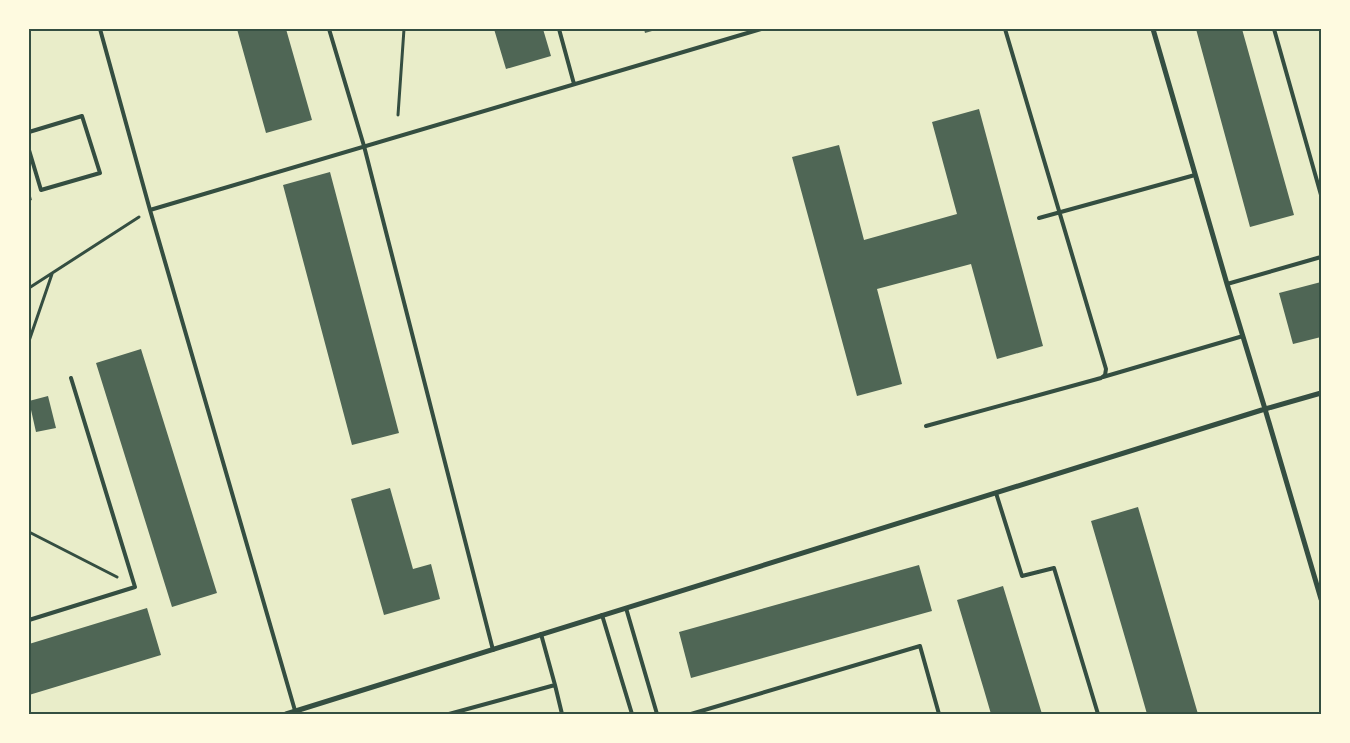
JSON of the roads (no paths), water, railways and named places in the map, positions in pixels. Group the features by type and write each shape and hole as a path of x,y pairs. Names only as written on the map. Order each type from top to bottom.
{"street":[{"path":"1153,29 1321,599"},
{"path":"286,714 296,713 541,634 1321,393"}],"lane":[{"path":"100,29 150,210 296,713"},
{"path":"329,29 364,146 493,650"},
{"path":"559,29 574,84"},
{"path":"150,210 761,29"},
{"path":"1005,29 1106,369 1105,375 1101,378"},
{"path":"1274,29 1321,195"},
{"path":"29,132 82,116 100,173 41,190 29,150"},
{"path":"1039,218 1195,175"},
{"path":"1227,284 1321,257"},
{"path":"926,426 1101,378 1243,336"},
{"path":"29,620 136,586 71,378"},
{"path":"996,493 1022,576 1054,568 1098,714"},
{"path":"626,608 657,714"},
{"path":"602,615 632,714"},
{"path":"541,634 562,714"},
{"path":"691,714 920,646 939,714"},
{"path":"449,714 555,684"}]}
